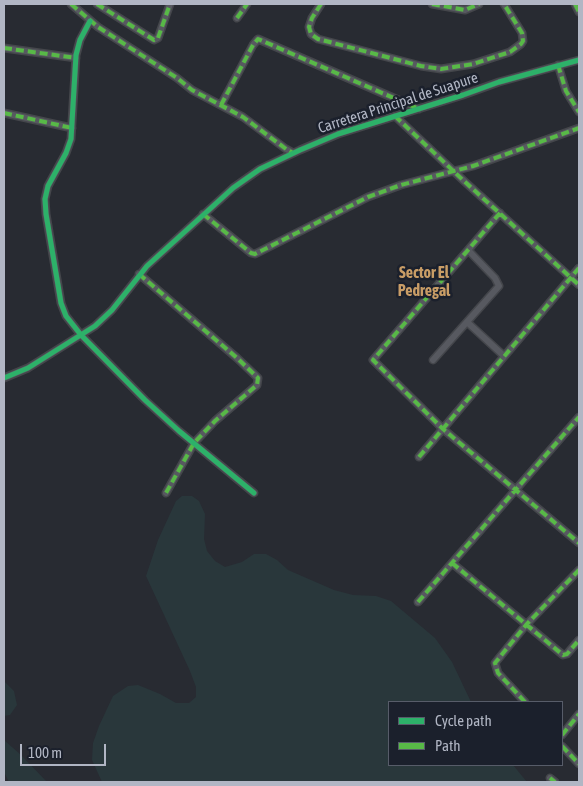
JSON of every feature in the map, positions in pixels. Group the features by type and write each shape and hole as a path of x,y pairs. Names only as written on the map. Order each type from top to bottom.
{"street":[{"path":"71,4 90,21 177,78 192,90 244,117 286,150 293,153"},
{"path":"97,4 154,40 158,38 170,4"},
{"path":"237,18 247,4"},
{"path":"321,4 312,18 309,27 311,34 318,39 420,66 442,69 472,64 510,52 521,44 523,41 522,33 504,4"},
{"path":"432,4 465,10 480,4"},
{"path":"575,4 579,12"},
{"path":"90,21 78,46 69,147 48,186 45,199 61,303 66,316 80,335 145,400 254,493"},
{"path":"221,104 252,45 258,39 419,109"},
{"path":"4,48 76,58"},
{"name":"Carretera Principal de Suapure","path":"4,378 28,368 95,326 108,315 139,274 203,214 251,174 327,138 499,82 579,60"},
{"path":"558,65 566,91 579,112"},
{"path":"4,113 72,128"},
{"path":"395,116 579,285"},
{"path":"203,214 251,253 255,254 368,197 401,185 473,166 579,128"},
{"path":"500,213 372,360 443,429 579,543"},
{"path":"432,360 499,286 495,278 468,250"},
{"path":"419,457 579,268"},
{"path":"139,274 258,378 257,385 214,421 194,443 166,493"},
{"path":"467,322 504,356"},
{"path":"418,602 579,417"},
{"path":"452,563 562,655 567,654 579,640"},
{"path":"524,701 498,672 495,663 526,625 579,570"},
{"path":"563,734 578,717"},
{"path":"563,747 579,764"}],"shaded area":[{"path":"182,496 192,496 199,501 205,514 204,539 207,551 215,561 225,567 242,562 254,554 266,554 277,560 288,570 334,590 353,595 376,596 391,601 435,638 452,662 471,701 388,701 388,766 514,766 527,782 102,782 92,760 93,743 113,696 128,686 138,685 176,703 189,703 196,697 196,687 190,671 146,576 158,540 176,501"},
{"path":"4,681 14,691 17,705 10,715 4,716"},
{"path":"4,740 47,782 9,782 4,772"}],"marked path":[{"path":"71,4 98,27 177,78 192,90 243,117 293,153"},
{"path":"97,4 154,40 158,38 170,4"},
{"path":"237,18 247,4"},
{"path":"321,4 312,18 309,27 311,34 318,39 421,66 441,69 473,64 510,52 521,44 523,41 522,33 504,4"},
{"path":"432,4 465,10 479,4"},
{"path":"575,4 579,12"},
{"path":"221,105 258,39 419,109"},
{"path":"4,48 76,58"},
{"path":"558,65 566,91 579,112"},
{"path":"4,113 72,128"},
{"path":"395,116 579,285"},
{"path":"203,214 251,253 255,254 368,197 401,185 473,166 579,128"},
{"path":"500,213 373,360 443,429 579,543"},
{"path":"419,457 579,268"},
{"path":"139,274 258,378 257,385 215,421 194,443 166,493"},
{"path":"418,602 579,417"},
{"path":"452,563 563,655 567,654 579,640"},
{"path":"524,701 498,673 495,663 526,625 579,570"},
{"path":"563,734 579,714"},
{"path":"563,747 579,764"},
{"path":"550,778 555,782"}],"cycle path":[{"path":"90,21 80,40 76,55 71,139 66,153 48,186 45,199 61,303 66,316 81,335 145,400 179,431 254,493"},
{"path":"4,378 28,368 95,326 112,310 147,266 233,188 260,169 338,134 499,82 579,60"}],"district":[{"name":"Sector El Pedregal","path":"424,282"}]}
